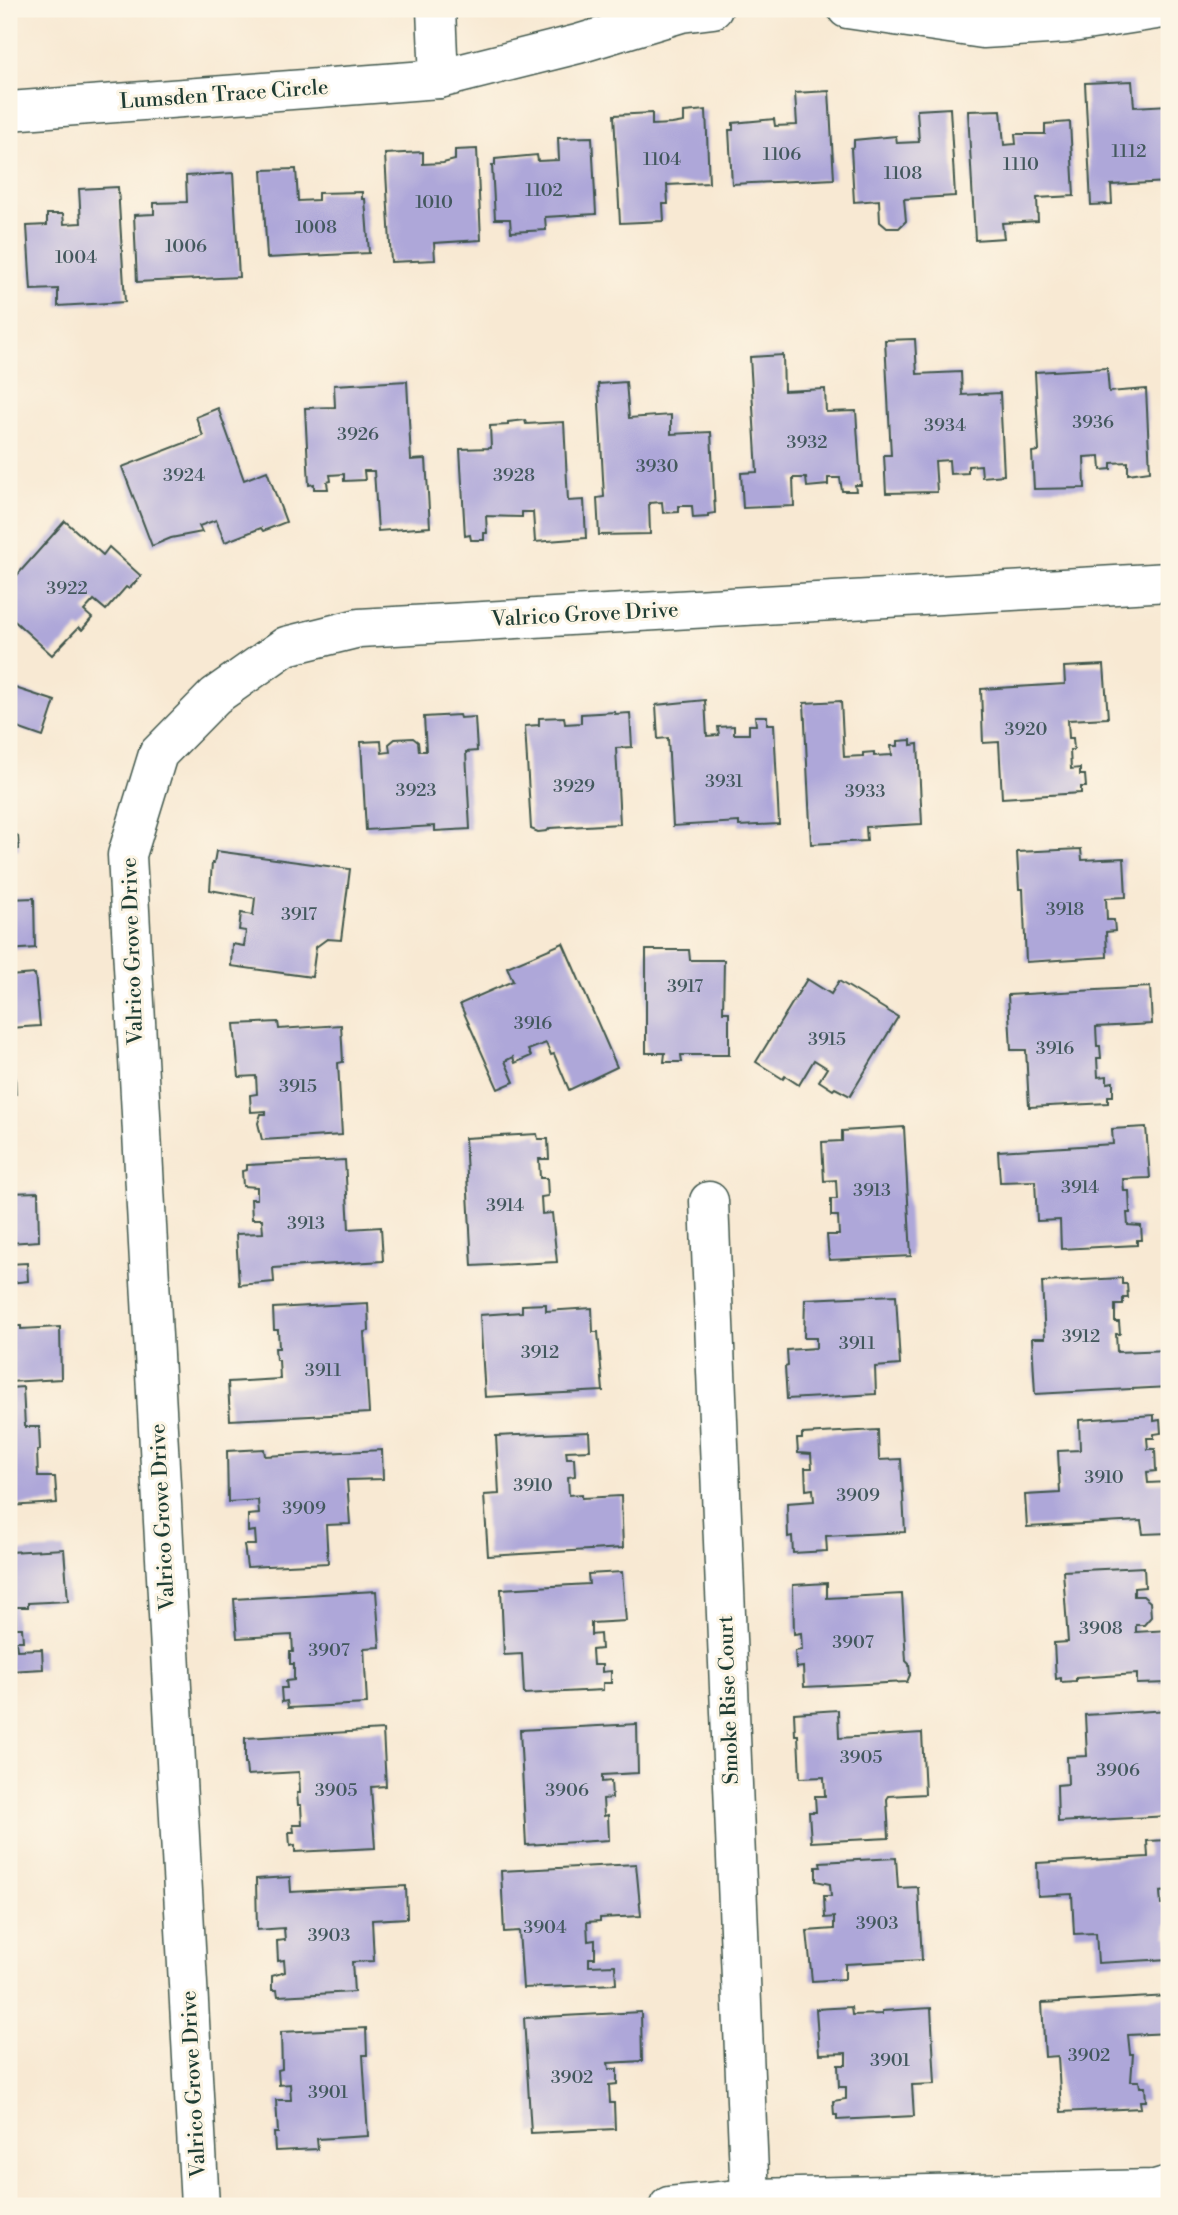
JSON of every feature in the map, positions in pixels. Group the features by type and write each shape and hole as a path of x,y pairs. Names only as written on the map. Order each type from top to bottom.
{"street":[{"path":"436,9 439,79"},
{"name":"Lumsden Trace Circle","path":"9,111 439,79 578,44 681,13 713,9"},
{"path":"847,9 983,29 1066,24 1163,9"},
{"name":"Valrico Grove Drive","path":"201,2206 127,855 158,754 215,696 286,646 359,628 1169,582"},
{"name":"Smoke Rise Court","path":"709,1201 750,2198"},
{"path":"669,2206 750,2198 1155,2189 1169,2185"}],"building":[{"path":"1132,81 1134,107 1169,105 1169,182 1111,185 1112,204 1091,205 1085,83"},
{"path":"829,91 834,179 732,184 729,130 733,130 733,123 774,119 775,126 797,125 795,93"},
{"path":"950,108 955,196 904,199 906,221 899,228 887,228 880,222 879,200 854,202 851,148 854,147 854,140 896,136 897,143 919,142 917,110"},
{"path":"706,110 709,183 667,185 668,204 663,204 664,221 620,223 614,115 652,113 652,125 672,124 684,122 684,112"},
{"path":"1001,110 1004,145 1016,144 1015,134 1045,134 1045,124 1070,122 1074,196 1037,198 1038,221 1002,223 1004,238 975,240 968,111"},
{"path":"592,137 596,214 545,217 546,230 511,232 510,219 495,219 492,165 495,165 495,159 537,155 538,161 559,160 558,138"},
{"path":"477,149 481,240 434,243 435,260 391,262 385,154 423,152 423,164 443,163 455,160 455,150"},
{"path":"296,169 298,201 318,200 318,193 362,192 362,199 365,199 369,253 267,258 262,170"},
{"path":"233,173 239,277 137,282 134,215 154,214 154,203 187,202 186,176"},
{"path":"118,187 125,302 58,306 58,289 31,290 27,226 47,225 47,214 63,214 64,224 81,223 79,189"},
{"path":"915,339 917,374 961,372 962,395 1000,393 1004,475 982,477 981,465 968,466 968,473 950,474 949,460 935,461 937,492 886,493 884,455 891,455 885,340"},
{"path":"783,355 784,391 825,389 826,412 856,411 861,485 855,485 856,491 842,491 840,478 828,478 828,485 807,487 806,478 793,478 794,506 743,508 741,473 757,472 750,357"},
{"path":"1107,368 1109,392 1146,389 1150,471 1128,474 1128,462 1111,463 1111,469 1101,470 1100,456 1084,457 1085,488 1034,489 1032,452 1039,451 1035,372"},
{"path":"407,381 411,460 426,459 430,527 378,531 374,471 364,471 365,480 344,481 344,474 330,475 328,489 314,489 314,484 309,485 305,408 335,407 334,385"},
{"path":"626,382 629,418 671,415 671,434 711,432 715,513 708,514 708,517 693,518 692,506 679,506 679,512 663,513 662,502 649,503 650,534 599,535 597,498 604,497 598,384"},
{"path":"218,408 244,480 267,471 286,522 225,542 216,520 199,526 202,532 171,538 152,546 122,467 203,436 196,417"},
{"path":"525,420 526,424 564,422 568,501 584,500 586,538 535,542 533,512 522,512 522,517 486,516 487,533 484,533 484,540 471,540 470,535 465,536 460,449 491,448 490,426"},
{"path":"65,521 103,555 109,547 141,576 129,589 126,587 106,610 94,600 84,611 92,618 82,630 79,627 52,655 9,616 9,580 11,582"},
{"path":"1104,665 1108,718 1068,720 1069,738 1073,738 1074,750 1070,750 1071,769 1080,768 1080,775 1085,775 1086,787 1081,787 1081,793 1002,798 999,742 983,743 981,689 1065,684 1064,667"},
{"path":"9,686 55,701 43,737 9,725"},
{"path":"705,700 707,736 719,735 718,727 734,726 734,734 749,734 749,725 756,725 755,716 767,716 767,724 774,724 779,824 739,826 739,822 673,826 668,738 658,739 656,705"},
{"path":"841,701 844,757 863,756 863,753 874,752 874,756 892,755 891,746 898,746 898,741 911,740 911,745 918,744 922,824 866,827 867,841 811,844 804,703"},
{"path":"630,713 632,747 616,748 620,824 550,828 538,832 531,829 525,726 539,725 539,718 564,717 565,724 581,723 581,714"},
{"path":"459,715 460,718 475,717 477,751 466,752 470,829 435,831 435,826 366,830 361,742 381,741 382,753 390,752 389,744 395,739 413,738 418,742 419,751 426,751 424,717"},
{"path":"9,831 18,836 19,849 12,850 13,853 9,853"},
{"path":"1081,849 1082,860 1124,858 1126,897 1106,898 1107,920 1114,920 1115,931 1106,932 1107,957 1026,962 1023,889 1019,889 1017,852"},
{"path":"216,851 350,869 341,940 327,939 316,947 312,977 231,966 232,944 244,946 246,931 239,930 241,913 253,915 255,898 210,890 212,863"},
{"path":"34,898 35,948 9,950 9,899"},
{"path":"563,943 617,1067 569,1090 554,1054 551,1055 546,1043 528,1050 531,1056 515,1063 513,1057 505,1061 514,1082 498,1089 460,1004 513,981 507,967"},
{"path":"646,950 689,950 690,960 724,960 723,1012 729,1012 729,1055 681,1055 682,1062 664,1062 665,1053 646,1053"},
{"path":"35,974 40,1026 9,1028 9,976"},
{"path":"807,979 831,994 839,981 898,1017 850,1096 819,1081 827,1068 814,1060 799,1085 785,1076 783,1079 756,1062"},
{"path":"1150,987 1152,1024 1096,1027 1101,1058 1097,1058 1098,1077 1107,1076 1107,1083 1113,1082 1113,1096 1108,1096 1108,1103 1029,1107 1026,1050 1011,1050 1008,995"},
{"path":"278,1022 279,1029 341,1025 343,1062 338,1063 342,1135 262,1140 258,1123 261,1114 266,1114 266,1111 251,1112 250,1095 257,1094 256,1076 239,1077 234,1024"},
{"path":"9,1074 15,1074 16,1094 9,1094"},
{"path":"904,1127 911,1256 829,1260 827,1235 839,1235 838,1216 831,1216 831,1199 837,1199 836,1180 824,1181 822,1142 842,1141 842,1131"},
{"path":"1146,1127 1150,1178 1123,1179 1124,1191 1129,1191 1128,1225 1141,1226 1142,1240 1137,1240 1137,1245 1061,1249 1060,1220 1037,1221 1035,1181 1000,1182 998,1151 1113,1144 1112,1129"},
{"path":"537,1134 538,1139 548,1139 549,1159 539,1159 540,1178 547,1178 548,1196 541,1197 542,1214 552,1213 557,1262 472,1266 465,1138"},
{"path":"345,1160 349,1229 381,1227 383,1261 273,1268 274,1282 239,1285 236,1234 263,1233 262,1219 252,1219 251,1199 257,1199 257,1187 243,1186 242,1171 247,1170 247,1165"},
{"path":"38,1192 39,1241 9,1243 9,1193"},
{"path":"27,1263 28,1281 9,1283 9,1264"},
{"path":"1122,1278 1122,1284 1127,1284 1128,1298 1123,1298 1123,1305 1115,1305 1115,1322 1119,1322 1120,1334 1116,1334 1117,1352 1169,1350 1169,1387 1035,1394 1032,1338 1045,1338 1042,1282"},
{"path":"896,1295 900,1365 875,1367 876,1394 787,1399 787,1350 816,1348 816,1338 804,1338 805,1299"},
{"path":"368,1303 369,1331 364,1332 369,1413 230,1420 228,1382 280,1379 275,1348 279,1348 278,1330 274,1330 273,1308"},
{"path":"546,1304 546,1311 592,1308 593,1332 598,1332 603,1391 485,1397 480,1315 522,1312 522,1305"},
{"path":"9,1326 21,1326 21,1329 60,1327 61,1379 9,1382"},
{"path":"23,1387 25,1427 39,1427 38,1477 55,1477 57,1503 9,1506 9,1388"},
{"path":"1154,1415 1154,1421 1160,1420 1161,1433 1154,1434 1154,1438 1147,1438 1148,1449 1155,1449 1156,1471 1147,1472 1148,1483 1169,1482 1169,1533 1143,1534 1141,1521 1027,1527 1025,1495 1060,1493 1058,1451 1080,1450 1079,1420"},
{"path":"878,1430 879,1460 901,1459 905,1532 826,1536 827,1551 793,1553 792,1536 788,1537 787,1503 814,1501 813,1489 806,1490 805,1468 812,1468 811,1454 798,1453 797,1439 802,1439 802,1434"},
{"path":"589,1432 590,1450 566,1451 567,1458 574,1458 575,1476 568,1477 569,1495 582,1494 582,1498 621,1496 623,1548 488,1556 484,1495 499,1494 496,1436"},
{"path":"264,1449 265,1456 382,1450 383,1479 347,1480 350,1524 326,1525 328,1563 247,1567 244,1545 256,1545 255,1531 248,1532 248,1515 259,1514 258,1500 228,1502 227,1451"},
{"path":"64,1549 68,1601 28,1603 28,1607 15,1607 16,1628 22,1628 23,1641 16,1641 17,1650 42,1649 43,1669 9,1671 9,1552"},
{"path":"1144,1567 1145,1587 1134,1588 1134,1596 1143,1596 1150,1602 1151,1617 1144,1625 1136,1625 1136,1632 1169,1630 1169,1683 1137,1684 1137,1674 1076,1678 1076,1681 1061,1682 1061,1678 1056,1679 1054,1643 1068,1642 1063,1571"},
{"path":"622,1572 626,1621 591,1623 591,1635 600,1634 601,1649 592,1650 593,1665 602,1665 602,1672 611,1671 611,1683 603,1683 603,1690 524,1694 522,1654 504,1655 501,1589 589,1584 588,1574"},
{"path":"827,1583 827,1598 902,1594 906,1661 910,1675 907,1682 804,1687 803,1667 796,1668 795,1651 802,1650 801,1633 794,1634 793,1585"},
{"path":"376,1591 380,1647 364,1648 367,1704 288,1708 287,1701 282,1702 281,1688 287,1688 286,1681 294,1680 294,1664 290,1664 290,1652 293,1652 292,1635 237,1638 234,1599"},
{"path":"838,1710 839,1738 922,1733 925,1794 889,1796 889,1838 811,1842 809,1812 816,1812 815,1796 825,1796 824,1777 800,1778 794,1713"},
{"path":"1169,1710 1169,1732 1165,1733 1166,1749 1169,1749 1169,1816 1058,1822 1057,1785 1068,1784 1067,1757 1087,1756 1085,1715"},
{"path":"637,1724 638,1773 602,1775 602,1782 611,1781 612,1798 603,1799 604,1816 608,1815 609,1840 526,1845 520,1730"},
{"path":"383,1730 386,1786 371,1787 375,1848 295,1852 295,1845 290,1846 289,1832 294,1832 293,1825 302,1825 297,1793 300,1793 299,1772 247,1775 245,1738"},
{"path":"1169,1840 1169,1891 1160,1892 1161,1905 1169,1905 1166,1937 1169,1937 1169,1959 1098,1963 1096,1933 1074,1934 1072,1894 1038,1896 1037,1863 1148,1857 1147,1841"},
{"path":"896,1858 898,1888 918,1887 922,1960 845,1964 845,1979 812,1981 807,1931 834,1929 834,1917 825,1918 824,1896 831,1896 830,1884 816,1881 816,1867 821,1867 820,1862"},
{"path":"636,1864 641,1916 600,1918 600,1921 587,1922 588,1941 595,1940 595,1958 589,1958 589,1966 615,1965 616,1984 523,1988 519,1931 504,1932 501,1871"},
{"path":"290,1877 291,1892 406,1886 407,1918 372,1920 374,1961 352,1962 354,1992 278,1996 277,1990 272,1990 272,1976 285,1972 284,1960 278,1961 277,1941 285,1940 284,1928 257,1930 256,1879"},
{"path":"1169,1996 1169,2033 1128,2035 1130,2054 1133,2054 1131,2081 1139,2081 1140,2087 1145,2087 1146,2101 1140,2101 1141,2108 1061,2112 1058,2056 1045,2057 1042,2003"},
{"path":"851,2007 852,2015 931,2008 935,2084 912,2085 914,2116 837,2120 837,2115 834,2115 833,2101 846,2099 846,2087 839,2087 838,2065 846,2065 846,2053 819,2054 816,2009"},
{"path":"641,2012 642,2061 608,2063 609,2069 617,2069 617,2084 609,2085 610,2103 614,2103 615,2129 531,2133 524,2018"},
{"path":"366,2028 367,2055 363,2055 368,2136 317,2139 318,2149 275,2151 274,2133 278,2133 276,2100 291,2100 290,2084 279,2085 278,2070 282,2069 281,2032"}]}
